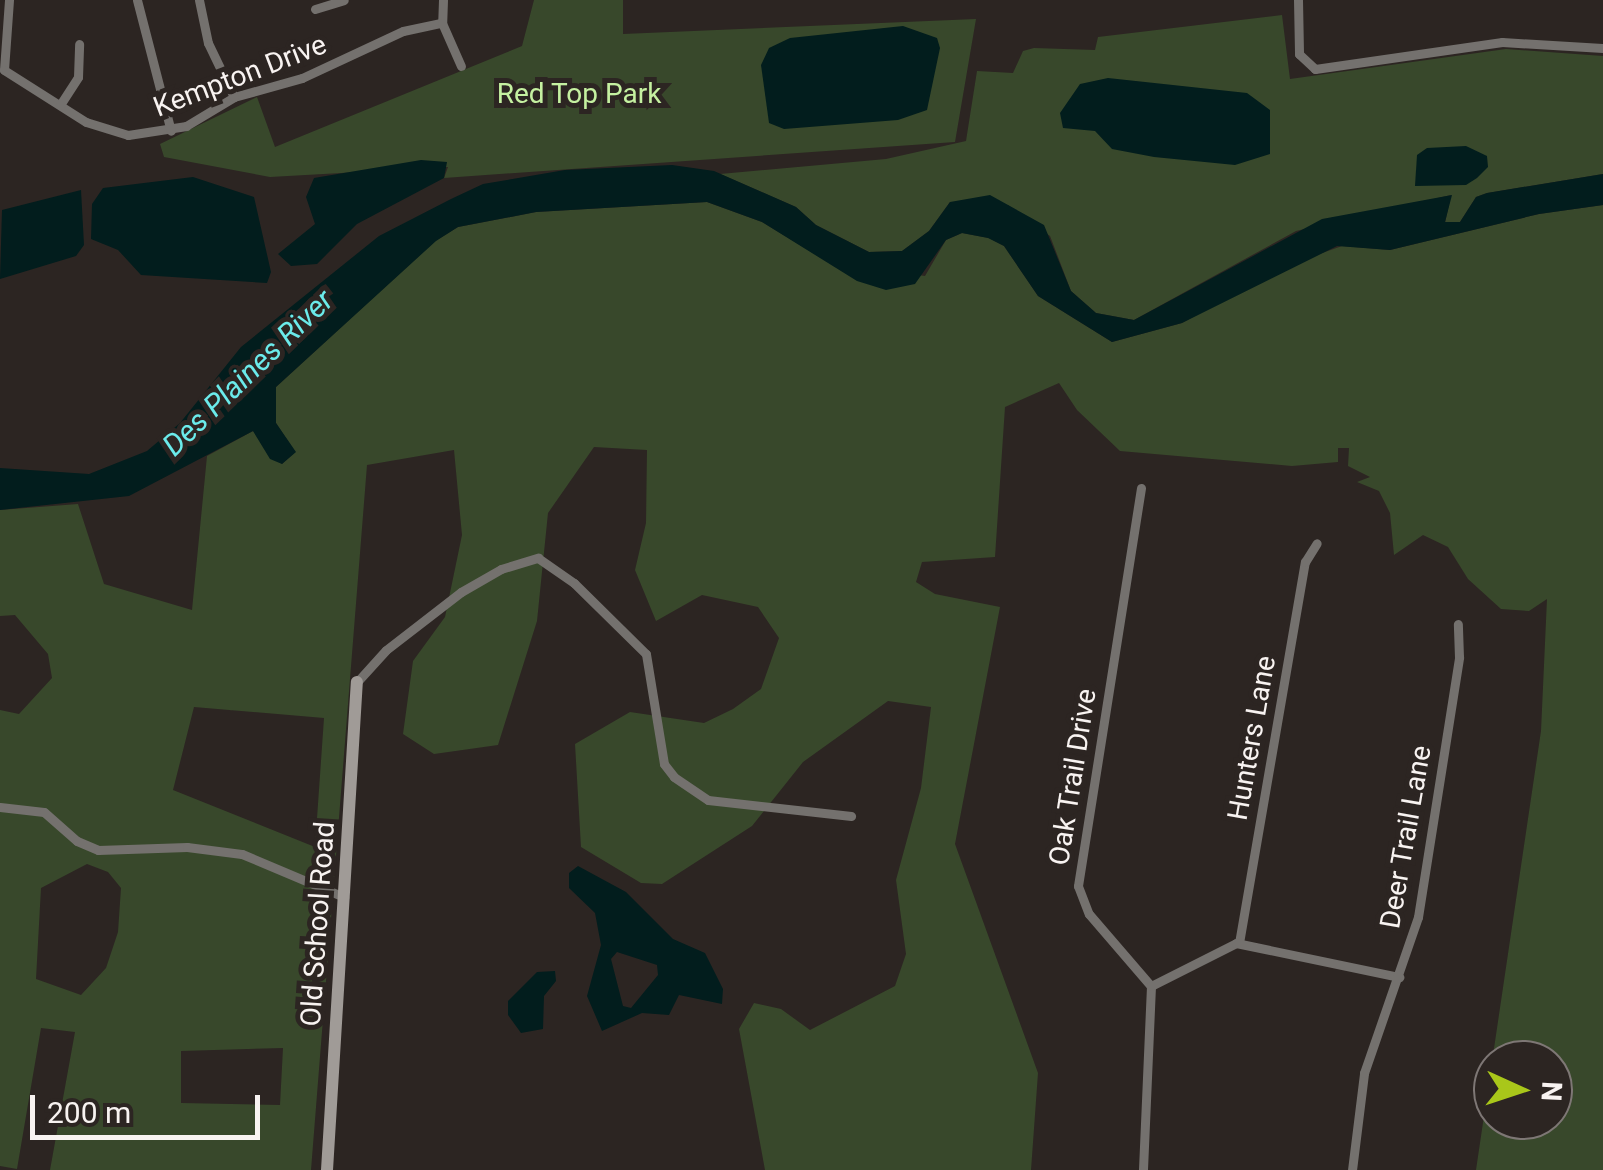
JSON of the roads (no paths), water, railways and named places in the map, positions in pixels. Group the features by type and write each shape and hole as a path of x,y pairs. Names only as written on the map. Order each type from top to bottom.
{"street":[{"name":"Kempton Drive","path":"9,0 4,70 112,132 171,131 234,97 318,72 403,31 442,23"},
{"path":"137,0 171,131"},
{"path":"199,0 208,42 234,97"},
{"path":"315,9 344,0"},
{"path":"442,0 442,23 461,66"},
{"path":"1298,0 1304,65 1350,64 1502,42 1603,48"},
{"path":"60,105 78,77 79,44"},
{"name":"Oak Trail Drive","path":"1141,488 1078,886 1089,914 1151,986"},
{"name":"Hunters Lane","path":"1239,943 1305,562 1317,543"},
{"path":"358,682 386,650 461,592 501,569 538,558 574,583 646,654 664,764 674,777 708,800 852,816"},
{"name":"Deer Trail Lane","path":"1352,1170 1364,1073 1399,977 1423,892 1459,657 1458,624"},
{"name":"Old School Road","path":"327,1170 358,682"},
{"path":"0,806 44,812 77,841 98,850 187,847 242,854 344,897"},
{"path":"1143,1170 1151,986 1239,943 1399,977"}],"water":[{"path":"903,26 937,38 940,48 927,110 898,120 784,129 769,123 761,65 769,48 790,38"},
{"path":"1108,78 1247,93 1270,110 1270,154 1235,165 1154,157 1112,149 1095,131 1063,128 1060,113 1080,84"},
{"path":"1466,146 1487,156 1488,167 1477,178 1466,185 1415,186 1417,155 1427,148"},
{"path":"421,160 447,162 444,178 357,224 317,264 291,266 278,254 315,224 306,197 314,178"},
{"name":"Des Plaines River","path":"672,165 714,171 796,207 816,225 869,252 902,251 929,231 950,202 990,195 1044,225 1071,291 1096,313 1134,320 1322,219 1452,195 1445,222 1460,222 1476,197 1487,193 1603,174 1603,205 1539,214 1390,250 1337,246 1182,323 1112,342 1038,296 1004,246 988,238 962,233 946,240 915,284 886,290 857,281 762,222 707,202 536,212 458,227 436,241 276,387 276,423 296,452 282,464 270,459 253,431 129,496 0,510 0,468 89,474 147,451 180,423 241,347 379,236 451,199 483,184 565,170"},
{"path":"193,177 254,197 271,272 267,283 141,275 118,250 91,239 92,204 103,188"},
{"path":"81,190 84,245 76,256 0,279 2,210"},
{"path":"578,866 626,892 673,939 705,953 723,989 722,1004 679,995 669,1015 642,1013 602,1031 587,996 601,945 595,913 569,888 569,873","holes":["617,952 657,965 658,975 631,1008 623,1006 611,959"]},
{"path":"555,971 556,981 544,996 543,1029 521,1033 508,1015 508,1001 537,972"}],"park label":[{"name":"Red Top Park","path":"579,94"}]}
